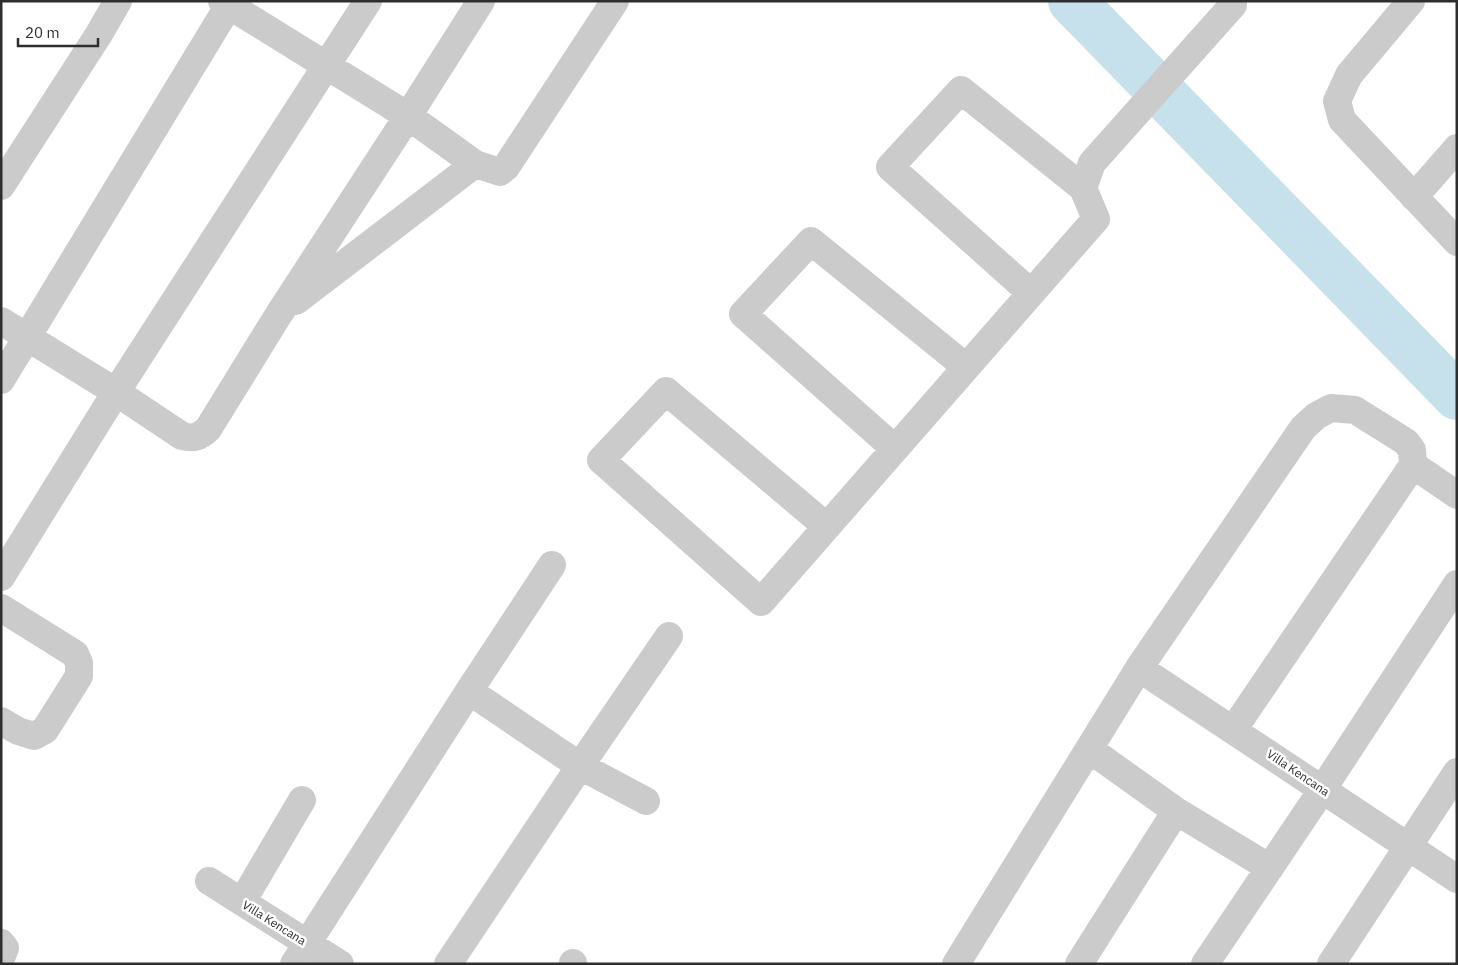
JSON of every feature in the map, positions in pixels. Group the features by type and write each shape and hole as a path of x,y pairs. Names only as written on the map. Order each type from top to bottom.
{"street":[{"path":"1,186 99,34 118,1"},
{"path":"1,577 116,392 368,1"},
{"path":"1,321 116,392 182,436 193,438 201,435 208,428 279,314 481,1"},
{"path":"1,380 226,3 408,116 475,164 497,172 504,170 615,1"},
{"path":"1411,1 1349,75 1337,101 1342,120 1457,242"},
{"path":"1083,188 1092,163 1196,46 1228,2"},
{"path":"826,526 666,391 601,460 761,602 1096,219 1083,188 961,90 890,167 1031,293"},
{"path":"1414,197 1457,148"},
{"path":"279,314 475,164"},
{"path":"894,448 743,314 811,241 966,367"},
{"path":"956,964 1139,668 1303,428 1316,416 1331,408 1355,410 1406,442 1412,450 1413,465 1233,730"},
{"path":"1413,465 1457,495"},
{"path":"301,954 469,690 552,565"},
{"path":"1204,964 1322,790 1457,584"},
{"path":"1,608 76,654 79,663 79,676 45,730 34,736 18,731 1,721"},
{"path":"448,964 669,636"},
{"name":"Villa Kencana","path":"1139,668 1457,879"},
{"path":"469,690 580,766 646,801"},
{"path":"1089,749 1176,811 1270,868"},
{"path":"1331,964 1457,772"},
{"path":"242,902 302,800"},
{"path":"1079,964 1176,811"},
{"name":"Villa Kencana","path":"209,881 242,902 301,954 340,964"},
{"path":"1,942 4,948 1,958"}],"waterway":[{"path":"1072,1 1457,396"}]}
